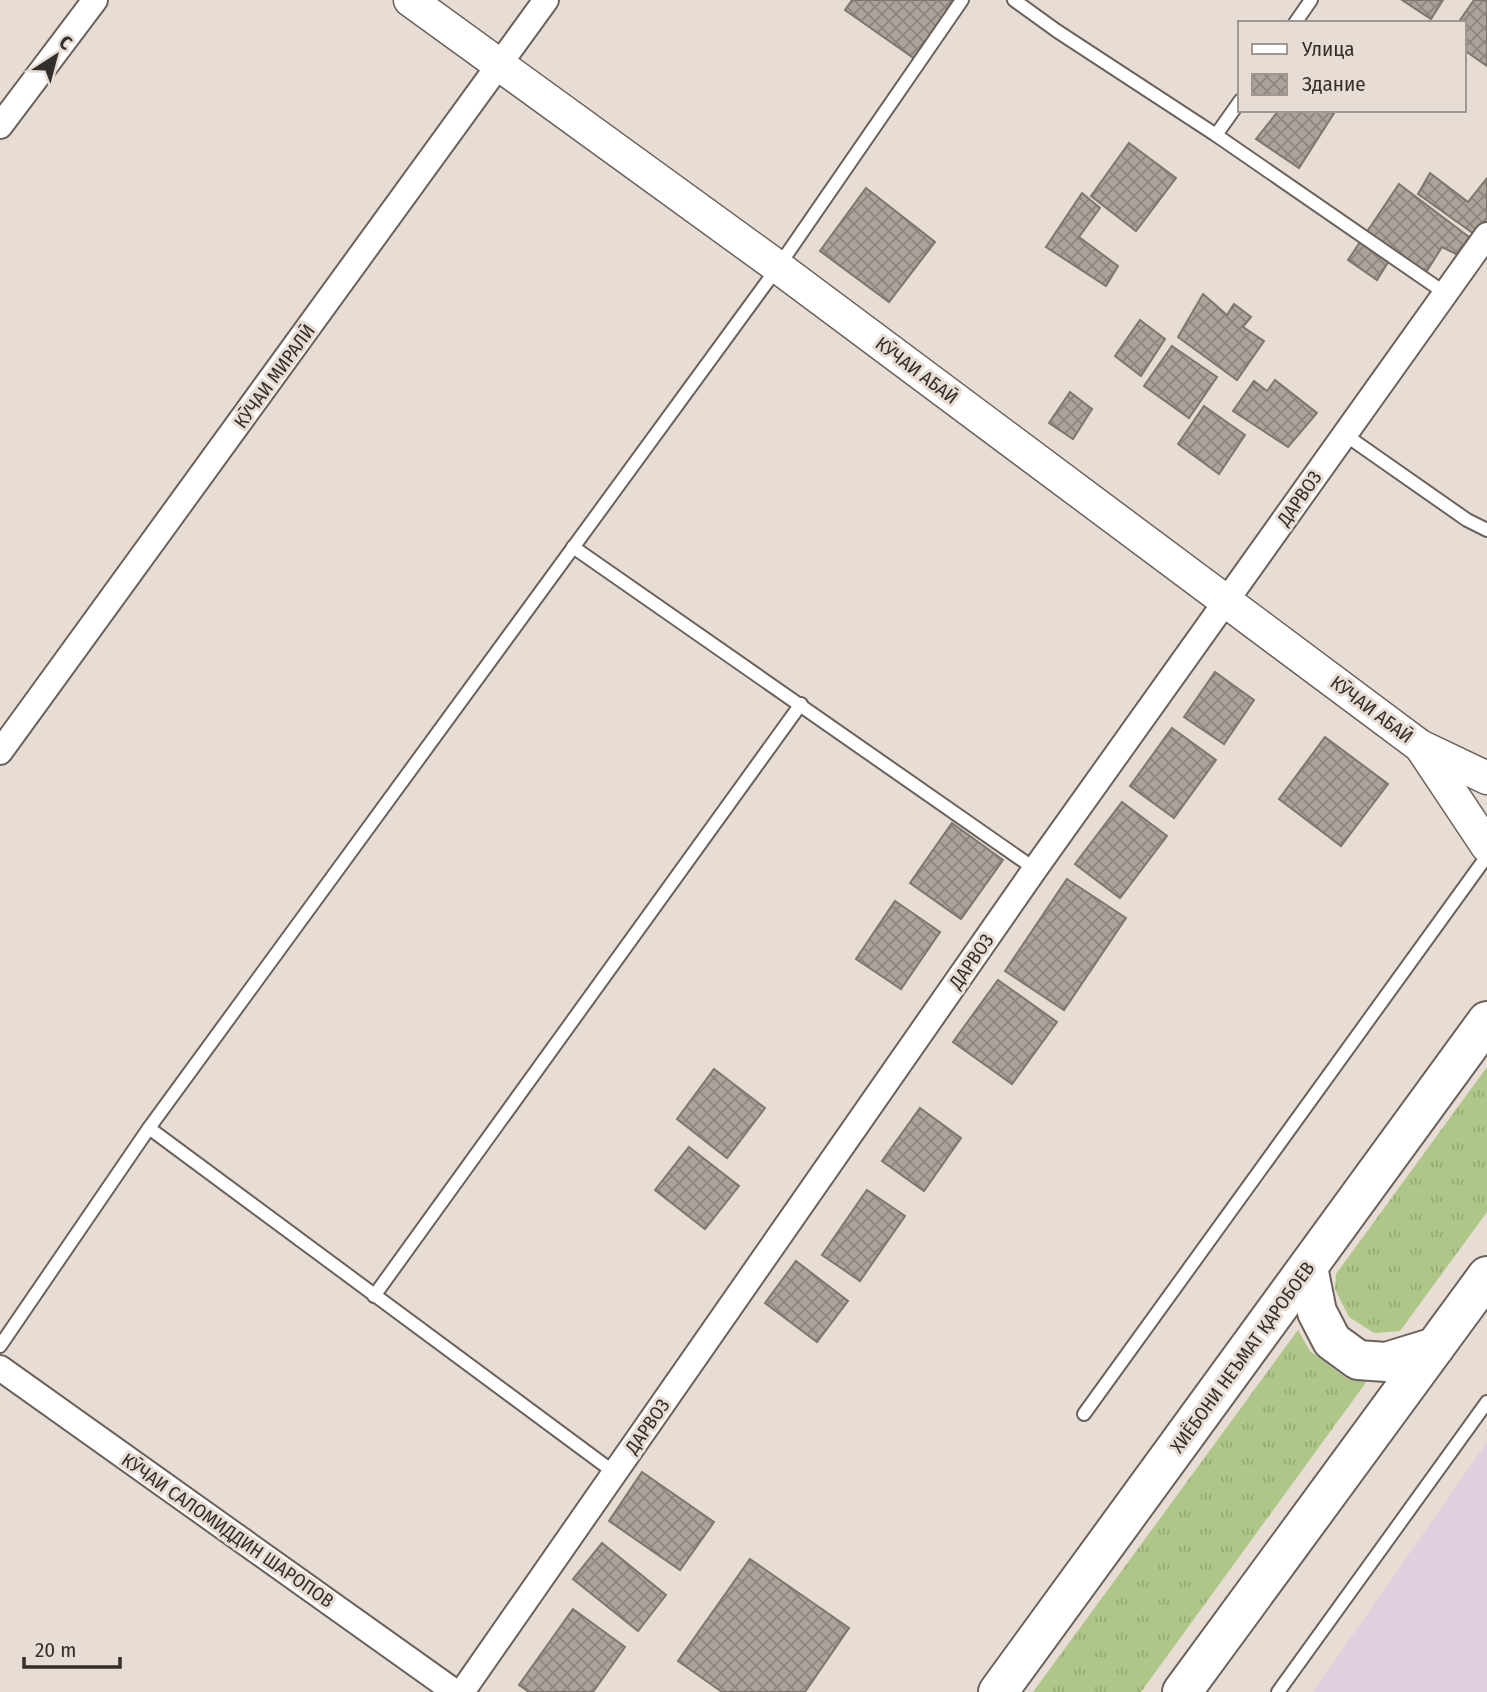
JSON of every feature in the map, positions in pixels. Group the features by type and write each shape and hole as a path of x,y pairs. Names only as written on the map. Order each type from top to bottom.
{"highway":[{"name":"ХИЁБОНИ НЕЪМАТ ҚАРОБОЕВ","path":"998,1692 1486,1020"},
{"path":"1308,1266 1317,1312 1332,1341 1358,1360 1385,1362 1435,1348"},
{"path":"1182,1692 1487,1276"}],"street":[{"path":"0,126 95,0"},
{"name":"КӮЧАИ АБАӢ","path":"410,0 778,267 1420,746 1487,778"},
{"name":"КӮЧАИ МИРАЛӢ","path":"0,752 546,0"},
{"name":"ДАРВОЗ","path":"463,1692 1035,869 1487,235"},
{"name":"КӮЧАИ АБАӢ","path":"1420,746 1487,846"},
{"name":"КӮЧАИ САЛОМИДДИН ШАРОПОВ","path":"0,1367 456,1692"}],"lane":[{"path":"0,1346 149,1128 778,267 962,0"},
{"path":"1014,0 1445,293"},
{"path":"1296,21 1311,0"},
{"path":"1216,135 1238,104"},
{"path":"1344,434 1467,520 1487,530"},
{"path":"573,547 1035,869"},
{"path":"374,1296 801,704"},
{"path":"1084,1414 1487,856"},
{"path":"149,1128 615,1473"},
{"path":"1278,1692 1487,1402"}],"shaded area":[{"path":"1487,1442 1487,1692 1313,1692"}],"green space":[{"path":"1487,1067 1487,1212 1400,1331 1374,1333 1349,1317 1335,1289 1336,1274"},
{"path":"1298,1330 1310,1351 1346,1378 1367,1381 1141,1692 1033,1692"}],"building":[{"path":"852,0 956,0 915,59 845,10"},
{"path":"1402,0 1443,0 1431,19"},
{"path":"1474,0 1487,0 1487,66 1466,51 1466,21 1459,21"},
{"path":"1277,112 1335,112 1299,168 1256,139"},
{"path":"1129,143 1176,178 1136,231 1091,196"},
{"path":"1430,173 1468,202 1487,178 1487,218 1474,234 1418,194"},
{"path":"1399,184 1469,237 1458,255 1442,247 1425,274 1392,256 1377,280 1348,260"},
{"path":"866,188 935,242 889,302 820,251"},
{"path":"1082,193 1100,208 1079,237 1118,266 1106,286 1046,247"},
{"path":"1203,294 1227,315 1234,304 1251,317 1243,327 1264,341 1237,380 1178,337"},
{"path":"1140,320 1165,339 1141,376 1115,356"},
{"path":"1172,346 1217,377 1189,418 1144,386"},
{"path":"1275,380 1317,413 1288,447 1233,411 1254,381 1267,391"},
{"path":"1070,392 1092,409 1073,439 1049,423"},
{"path":"1204,406 1245,435 1219,474 1178,444"},
{"path":"1215,672 1254,700 1224,744 1184,717"},
{"path":"1172,728 1216,760 1174,818 1130,786"},
{"path":"1325,737 1388,784 1341,846 1279,799"},
{"path":"1122,802 1167,836 1120,898 1075,864"},
{"path":"952,823 1003,860 961,919 910,883"},
{"path":"1067,879 1126,918 1064,1010 1005,971"},
{"path":"895,901 940,932 901,989 856,959"},
{"path":"998,980 1057,1022 1012,1084 953,1042"},
{"path":"714,1069 765,1108 727,1158 677,1119"},
{"path":"920,1108 961,1138 924,1191 882,1161"},
{"path":"689,1147 739,1186 705,1229 655,1190"},
{"path":"867,1190 905,1216 860,1281 822,1255"},
{"path":"796,1261 848,1301 817,1342 765,1303"},
{"path":"642,1472 714,1522 680,1570 609,1521"},
{"path":"602,1543 666,1595 638,1631 573,1579"},
{"path":"750,1559 849,1628 805,1692 722,1692 678,1661"},
{"path":"573,1609 625,1647 593,1692 529,1692 519,1685"}]}
